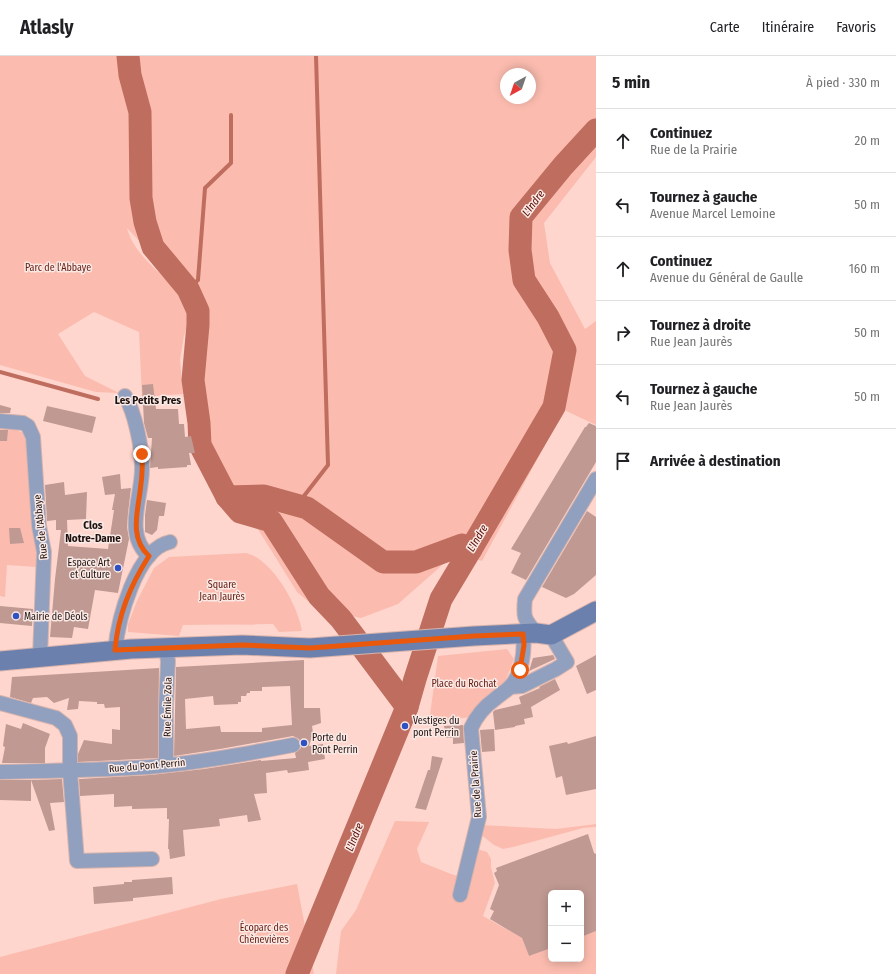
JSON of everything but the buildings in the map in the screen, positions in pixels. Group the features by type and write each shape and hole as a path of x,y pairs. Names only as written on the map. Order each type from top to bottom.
{"main road":[{"path":"536,634 556,619 589,603 596,597"},
{"path":"0,661 115,650 242,645 310,648 536,634 596,611"}],"street":[{"path":"125,396 131,408 142,454 136,530 139,543 149,556"},
{"name":"Rue de l'Abbaye","path":"0,421 23,423 28,426 33,437 39,526 44,552 40,657"},
{"path":"536,634 523,614 525,599 596,479"},
{"path":"115,650 119,622 131,587 149,556 162,543 170,542"},
{"name":"Rue de la Prairie","path":"460,895 479,817 471,728 476,718 488,705 510,687 520,670 524,645 536,634 567,662 522,686 510,687"},
{"name":"Rue Émile Zola","path":"166,648 168,661 166,765"},
{"path":"0,703 56,718 65,725 70,736 70,771 77,861 152,858"},
{"name":"Rue du Pont Perrin","path":"0,772 70,771 166,765 293,746"}],"green space":[{"name":"Parc de l'Abbaye","path":"0,56 596,56 596,157 544,223 550,263 585,329 596,321 596,425 564,410 482,561 456,553 398,604 361,618 316,608 297,592 192,423 203,309 127,228 130,238 141,255 178,292 191,313 184,336 180,360 183,394 142,397 139,332 94,312 58,334 85,376 119,393 96,392 0,365"},
{"path":"0,426 9,427 26,434 38,546 37,567 7,565 5,597 0,596"},
{"name":"Square Jean Jaurès","path":"246,553 256,557 265,564 282,584 300,620 302,631 279,632 273,624 183,625 179,636 128,632 128,624 137,601 154,568 169,557"},
{"name":"Place du Rochat","path":"507,649 514,659 505,682 472,717 429,722 438,656"},
{"path":"395,821 429,822 417,849 421,862 468,879 477,849 487,852 491,859 491,867 495,883 483,916 522,938 529,956 548,949 548,962 584,962 584,936 596,931 596,974 336,974 341,931 356,910"},
{"path":"596,824 596,827 583,828 503,849 494,845 479,833 481,825 556,829"},
{"name":"Écoparc des Chènevières","path":"297,884 314,974 0,974 0,957 221,899"}],"waterway":[{"path":"128,56 130,75 140,112 141,198 145,222 153,247 188,289 198,311 193,380 199,423 200,445 227,497 240,512 271,521 319,596 341,619 407,707"},
{"path":"297,505 328,465 316,56"},
{"path":"188,289 198,280 205,188 231,163 231,115"},
{"name":"L'Indre","path":"297,974 407,707 441,599 554,407 565,350 548,317 524,280 520,250 521,217 563,166 596,130"},
{"path":"0,372 98,399"},
{"path":"227,497 264,496 307,508 383,562 416,562 462,545 471,549"}],"place":[{"name":"Espace Art et Culture","path":"118,568"},
{"name":"Mairie de Déols","path":"16,616"},
{"name":"Vestiges du pont Perrin","path":"405,726"},
{"name":"Porte du Pont Perrin","path":"304,743"}],"district":[{"name":"Les Petits Pres","path":"148,400"},
{"name":"Clos Notre-Dame","path":"93,531"}],"route":[{"path":"142,454 136,530 139,543 149,556 140,569 124,604 119,622 115,650 242,645 310,648 474,636 523,634 524,645 520,670"}]}
